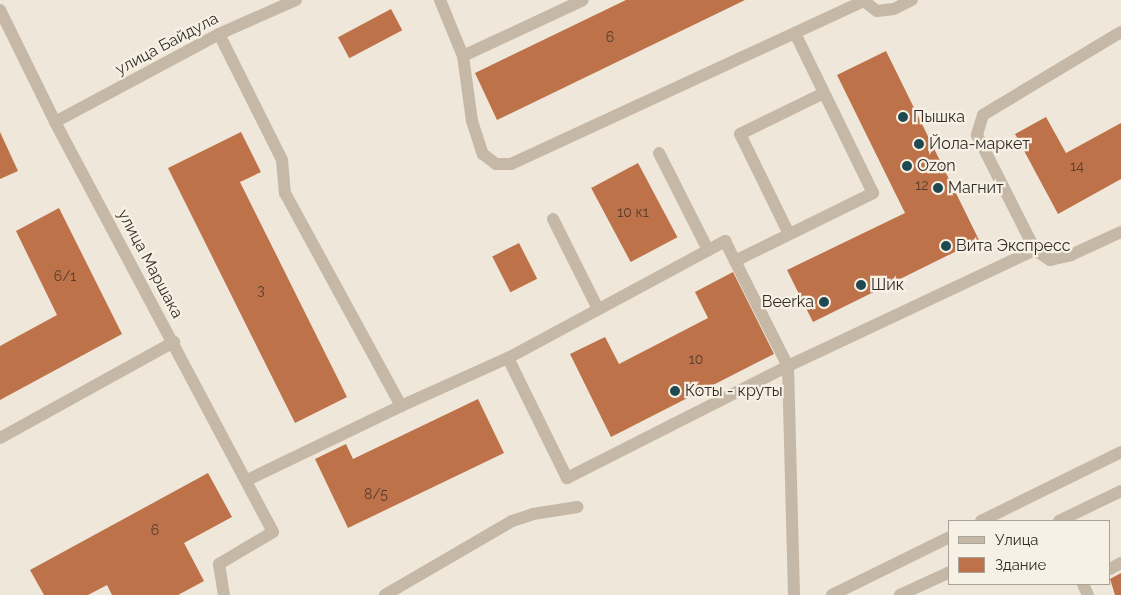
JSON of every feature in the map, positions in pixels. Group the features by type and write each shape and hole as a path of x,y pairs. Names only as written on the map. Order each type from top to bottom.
{"street":[{"name":"улица Байдула","path":"55,122 219,34 296,0"},
{"path":"440,0 463,56 472,121 484,154 496,164 511,164 864,1 877,11 894,9 912,0"},
{"path":"463,56 583,0"},
{"name":"улица Маршака","path":"0,10 55,122 174,342 273,532 220,564 224,595"},
{"path":"1121,32 983,115 977,134 1035,250 1050,260 1071,255 1121,232"},
{"path":"735,261 873,193 795,33"},
{"path":"219,34 282,160 285,193 401,406"},
{"path":"789,234 740,134 824,93"},
{"path":"659,153 708,250"},
{"path":"553,218 598,309"},
{"path":"247,480 401,406 508,358 725,241 788,366 794,595"},
{"path":"508,358 567,478 788,366 1035,250"},
{"path":"0,438 174,342"},
{"path":"982,520 1121,452"},
{"path":"1061,520 1121,491"},
{"path":"385,595 512,521 533,514 577,507"},
{"path":"832,595 948,537"},
{"path":"900,595 948,573"}],"building":[{"path":"626,0 745,0 497,120 475,73"},
{"path":"391,9 402,30 349,58 338,37"},
{"path":"886,51 979,240 813,322 787,270 905,213 837,75"},
{"path":"1046,117 1066,153 1121,123 1121,179 1058,214 1015,134"},
{"path":"0,132 18,171 0,179"},
{"path":"241,132 261,172 240,182 347,397 295,423 168,168"},
{"path":"638,163 677,237 631,262 591,188"},
{"path":"59,208 122,334 0,400 0,346 57,315 16,231"},
{"path":"519,243 537,279 510,292 492,257"},
{"path":"733,272 774,354 611,437 570,354 605,337 619,364 708,318 695,292"},
{"path":"478,399 504,453 348,528 315,459 346,444 353,459"},
{"path":"208,473 232,517 184,543 204,581 178,595 112,595 107,585 88,595 44,595 30,570"},
{"path":"1121,573 1121,595 1115,595 1111,578"}],"place":[{"name":"Пышка","path":"903,117"},
{"name":"Йола-маркет","path":"919,144"},
{"name":"Ozon","path":"907,166"},
{"name":"Магнит","path":"938,188"},
{"name":"Вита Экспресс","path":"946,246"},
{"name":"Шик","path":"861,285"},
{"name":"Beerka","path":"824,302"},
{"name":"Коты - круты","path":"675,391"}]}
